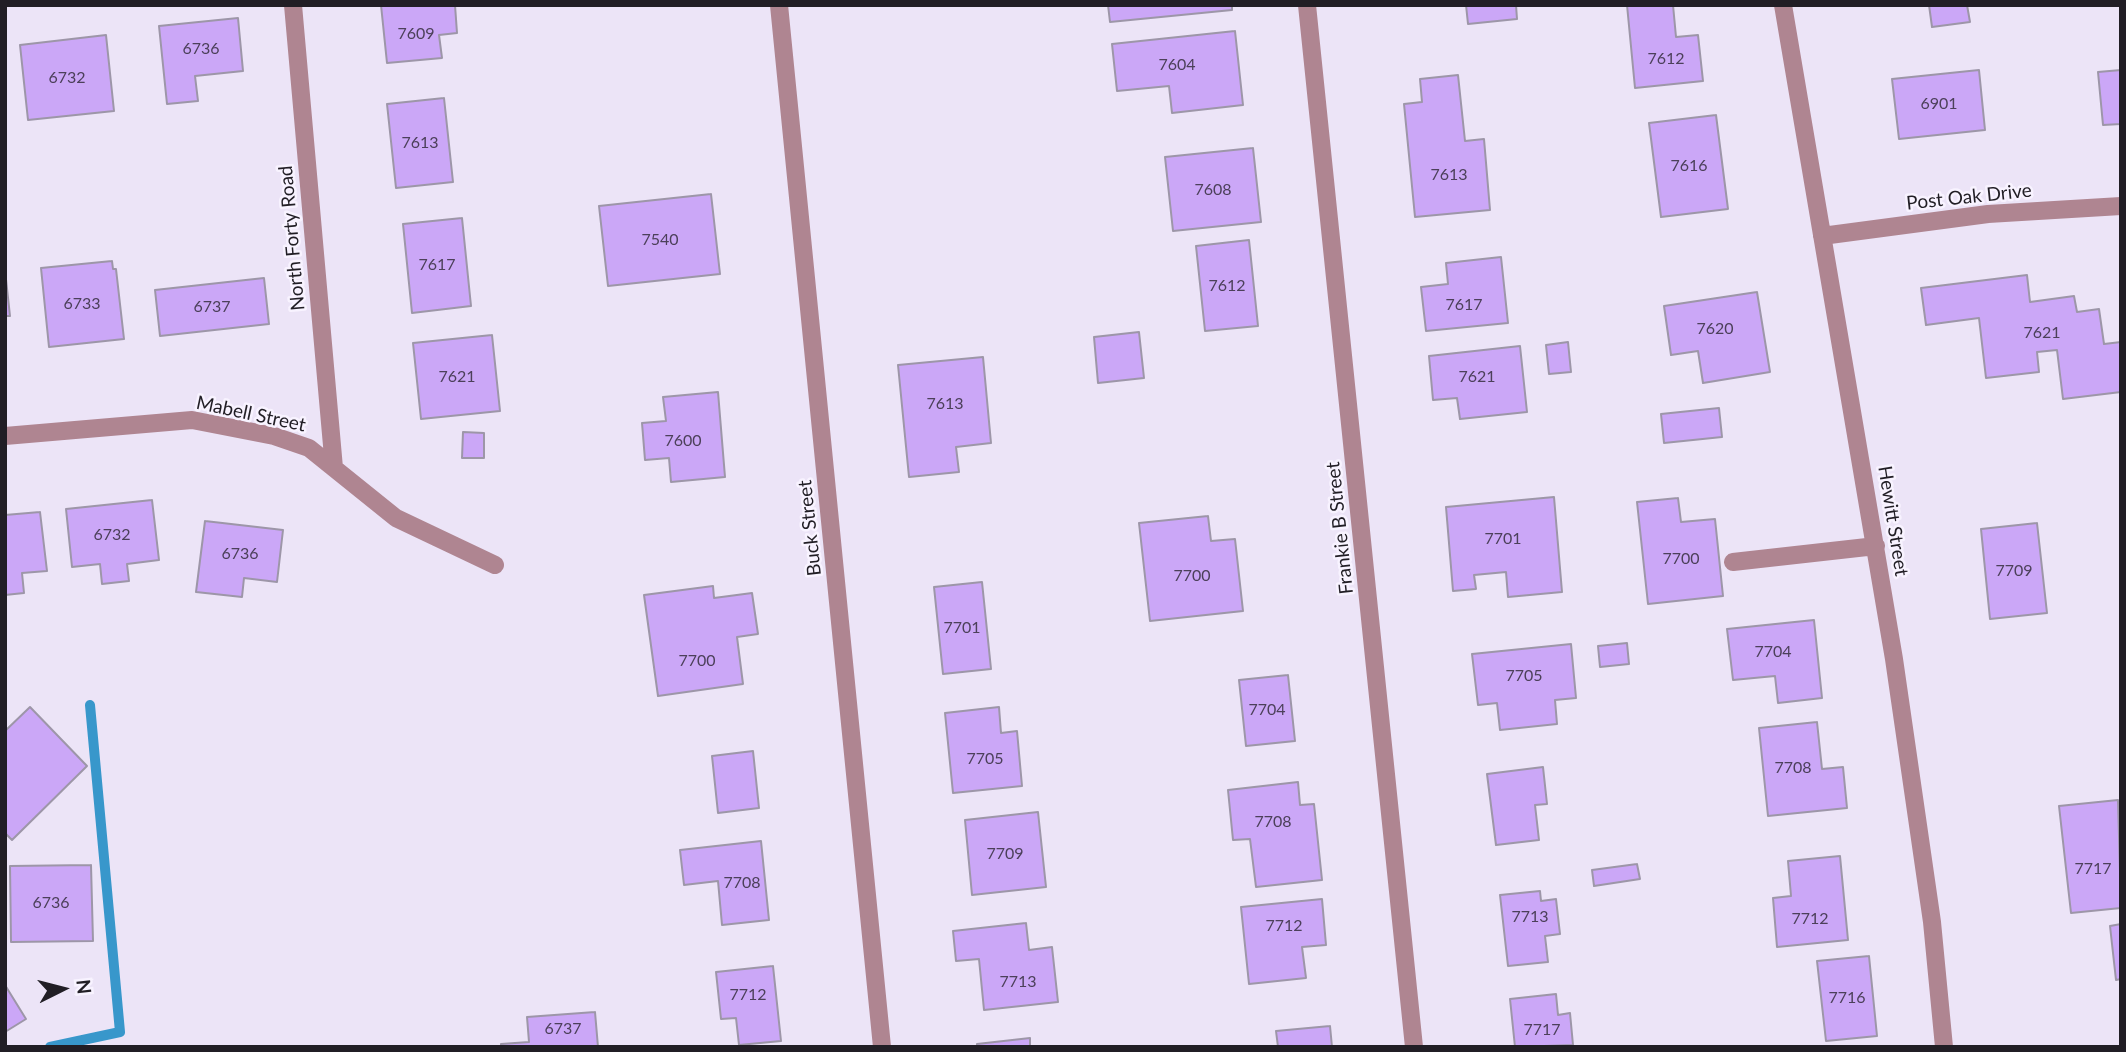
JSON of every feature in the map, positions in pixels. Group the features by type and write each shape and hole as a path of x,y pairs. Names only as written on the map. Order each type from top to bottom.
{"street":[{"name":"North Forty Road","path":"293,5 334,468"},
{"name":"Buck Street","path":"779,5 882,1047"},
{"name":"Frankie B Street","path":"1307,5 1415,1047"},
{"name":"Hewitt Street","path":"1783,5 1876,546 1932,922 1944,1047"},
{"name":"Post Oak Drive","path":"1822,236 1988,214 2121,206"},
{"name":"Mabell Street","path":"5,436 191,420 274,436 309,448 396,518 495,565"},
{"path":"1732,562 1876,546"}],"building":[{"path":"381,5 455,5 457,33 439,35 442,58 387,63"},
{"path":"1108,5 1232,5 1232,10 1110,22"},
{"path":"1466,5 1516,5 1517,19 1468,24"},
{"path":"1627,5 1673,5 1676,37 1698,35 1703,81 1635,88"},
{"path":"1929,5 1967,5 1970,22 1932,27"},
{"path":"238,18 243,71 195,76 198,101 167,104 159,26"},
{"path":"1235,31 1243,105 1172,113 1169,86 1117,91 1112,44"},
{"path":"106,35 114,111 28,120 20,45"},
{"path":"1979,70 1985,130 1899,139 1892,79"},
{"path":"2121,70 2121,124 2103,125 2098,72"},
{"path":"1458,75 1465,141 1484,139 1490,210 1415,217 1404,104 1422,102 1420,79"},
{"path":"444,98 453,182 396,188 387,104"},
{"path":"1716,115 1728,209 1661,217 1649,123"},
{"path":"1253,148 1261,222 1173,231 1165,157"},
{"path":"711,194 720,274 608,286 599,206"},
{"path":"462,218 471,306 412,313 403,224"},
{"path":"1249,240 1258,326 1205,331 1196,246"},
{"path":"1501,257 1508,323 1426,331 1421,287 1448,284 1446,263"},
{"path":"112,261 113,269 116,269 124,339 49,347 41,268"},
{"path":"5,270 10,316 5,316"},
{"path":"2027,275 2030,302 2074,296 2077,312 2099,309 2104,344 2121,342 2121,392 2063,399 2057,350 2037,352 2039,372 1986,378 1979,318 1926,325 1921,288"},
{"path":"264,278 269,324 160,336 155,290"},
{"path":"1757,292 1770,372 1703,383 1698,351 1671,355 1664,306"},
{"path":"1139,332 1144,378 1098,383 1094,337"},
{"path":"492,335 500,411 421,419 413,343"},
{"path":"1568,342 1571,372 1549,374 1546,345"},
{"path":"1520,346 1527,412 1460,419 1457,398 1433,400 1429,356"},
{"path":"983,357 991,443 956,447 959,472 909,477 898,365"},
{"path":"718,392 725,477 671,482 669,458 645,460 642,423 666,421 663,397"},
{"path":"1719,408 1722,437 1664,443 1661,414"},
{"path":"463,432 484,433 484,458 462,458"},
{"path":"1554,497 1562,592 1508,597 1506,572 1474,575 1476,589 1453,591 1446,507"},
{"path":"1678,498 1681,522 1715,519 1723,596 1648,604 1637,502"},
{"path":"152,500 159,560 127,564 129,581 102,584 100,564 72,567 66,509"},
{"path":"40,512 47,571 22,573 24,593 5,595 5,515"},
{"path":"1208,516 1211,541 1235,539 1243,611 1150,621 1139,523"},
{"path":"205,521 283,530 277,582 244,578 242,597 196,592"},
{"path":"2037,523 2047,613 1990,619 1981,529"},
{"path":"982,582 991,669 943,674 934,587"},
{"path":"713,586 714,598 752,593 758,634 737,637 743,684 658,696 644,595"},
{"path":"1814,620 1822,698 1778,703 1775,676 1733,680 1727,629"},
{"path":"1627,643 1629,664 1600,667 1598,646"},
{"path":"1571,644 1576,698 1555,700 1557,724 1500,730 1497,703 1478,705 1472,654"},
{"path":"1288,675 1295,741 1246,746 1239,680"},
{"path":"30,707 87,766 12,840 5,833 5,731"},
{"path":"999,707 1001,733 1017,731 1022,786 953,793 945,713"},
{"path":"1817,722 1822,769 1843,767 1847,808 1768,816 1759,728"},
{"path":"753,751 759,808 718,813 712,756"},
{"path":"1543,767 1547,804 1535,805 1539,840 1496,845 1487,774"},
{"path":"1298,782 1300,805 1314,804 1322,880 1256,887 1250,839 1233,840 1228,790"},
{"path":"2118,800 2121,908 2071,913 2059,806"},
{"path":"1038,812 1046,887 972,895 965,820"},
{"path":"761,841 769,920 722,925 718,881 684,885 680,850"},
{"path":"1840,856 1848,940 1777,947 1773,898 1791,896 1788,861"},
{"path":"1637,864 1640,879 1594,886 1592,870"},
{"path":"91,865 93,941 11,942 10,866"},
{"path":"1540,891 1541,901 1556,899 1560,934 1545,936 1548,962 1508,966 1500,895"},
{"path":"1322,899 1326,945 1302,947 1306,978 1249,984 1241,907"},
{"path":"1026,923 1029,950 1052,947 1058,1002 984,1010 979,959 956,961 953,931"},
{"path":"2121,924 2121,979 2116,980 2110,926"},
{"path":"1869,956 1877,1036 1826,1041 1817,961"},
{"path":"773,966 781,1041 739,1045 736,1018 721,1019 716,972"},
{"path":"5,985 26,1019 5,1032"},
{"path":"1556,994 1558,1015 1570,1013 1573,1045 1515,1047 1510,999"},
{"path":"595,1012 598,1047 501,1047 501,1044 529,1042 527,1017"},
{"path":"1330,1026 1332,1047 1278,1047 1276,1031"},
{"path":"1030,1038 1030,1047 977,1047 977,1044"}],"waterway":[{"path":"50,1047 120,1032 90,705"}]}
